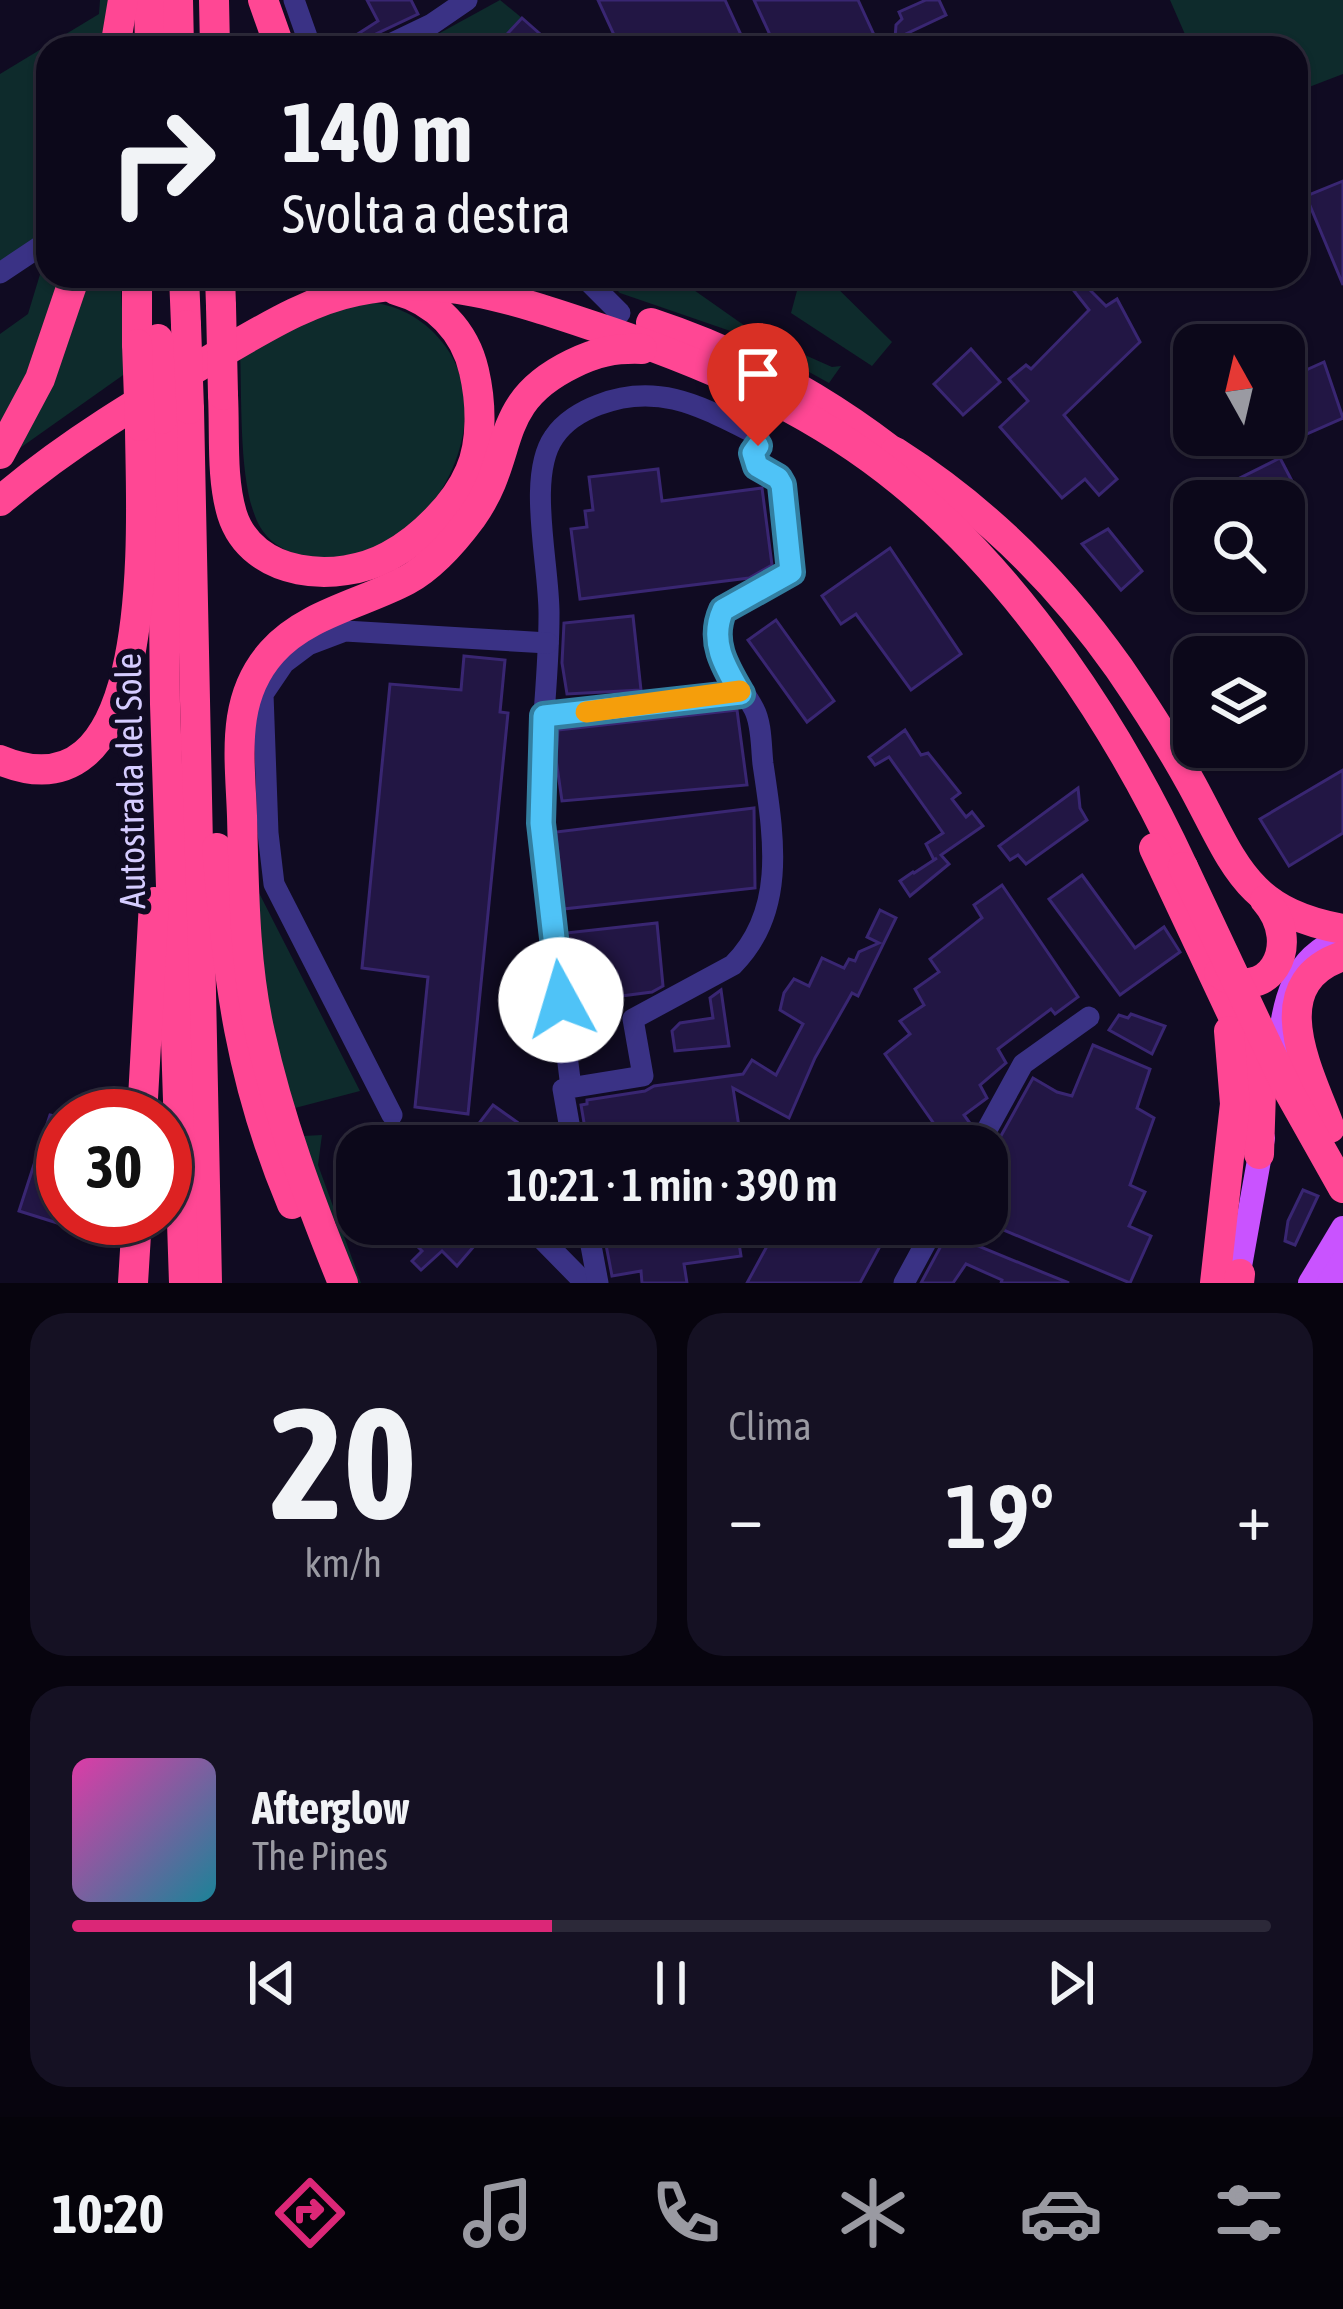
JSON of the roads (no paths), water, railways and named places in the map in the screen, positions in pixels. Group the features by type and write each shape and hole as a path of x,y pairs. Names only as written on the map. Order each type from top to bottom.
{"highway":[{"path":"117,36 123,0"},
{"path":"135,36 136,0"},
{"path":"149,0 150,36"},
{"path":"178,0 179,36"},
{"path":"214,0 215,36"},
{"path":"263,0 276,36"},
{"path":"0,454 40,379 71,288"},
{"path":"0,760 42,768 64,763 94,743 112,715 125,675 141,596 164,418 160,336 141,288"},
{"name":"Autostrada del Sole","path":"156,288 164,418 165,704 184,1283"},
{"name":"Autostrada del Sole","path":"160,336 179,288"},
{"path":"0,506 13,478 101,405 278,303 319,288"},
{"path":"13,478 265,328 327,298 380,288"},
{"path":"221,291 226,483 233,519 253,548 286,568 332,574 388,557 443,513 472,469 481,400 470,353 448,319 416,295 389,288"},
{"path":"414,288 471,290 707,366 805,418 898,479 950,526 996,576 1105,722 1191,862 1337,1138"},
{"path":"536,288 741,357 822,403 932,476 982,516 1092,634 1166,741 1232,862 1275,912 1284,932 1283,952 1273,968 1251,982 1231,980 1216,970 1202,948"},
{"path":"343,1283 291,1145 259,1030 245,915 238,720 251,680 292,633 412,578 446,549 488,493 523,398 547,376 613,348 670,351"},
{"name":"Autostrada del Sole","path":"164,418 191,561 207,1283"},
{"path":"805,418 932,531 978,584 1085,727 1139,817 1259,1076 1258,1159"},
{"path":"888,448 988,540 1076,650 1151,762 1289,1092 1343,1189"},
{"path":"191,561 225,948 238,1034 265,1137 321,1283"},
{"path":"144,1089 165,704"},
{"path":"1258,892 1298,919 1343,929"},
{"path":"1337,1138 1297,1036 1295,1009 1309,978 1324,964 1343,956"},
{"path":"1219,990 1233,1057 1237,1281"},
{"path":"134,1283 136,1245"}],"main road":[{"path":"1237,1281 1288,988 1313,955 1343,938"},
{"path":"1310,1283 1343,1228"},
{"path":"1329,1283 1343,1261"}],"street":[{"path":"293,0 306,36"},
{"path":"407,36 467,0"},
{"path":"423,36 432,24"},
{"path":"0,273 36,249"},
{"path":"596,288 620,313"},
{"path":"570,1125 563,1089 571,1088 643,1076 633,1018 733,965 746,952 763,917 776,860 755,710 720,658 719,619 723,610 791,572 782,485 754,461 759,438 690,401 650,394 592,407 556,433 546,451 541,479 548,643 541,823 571,1088"},
{"path":"392,1115 274,884 263,694 268,682 296,654 322,637 345,631 548,643"},
{"path":"544,716 741,694"},
{"path":"990,1125 1023,1064 1089,1017"},
{"path":"548,1245 585,1283"},
{"path":"591,1245 598,1283"},
{"path":"904,1283 925,1245"}]}
